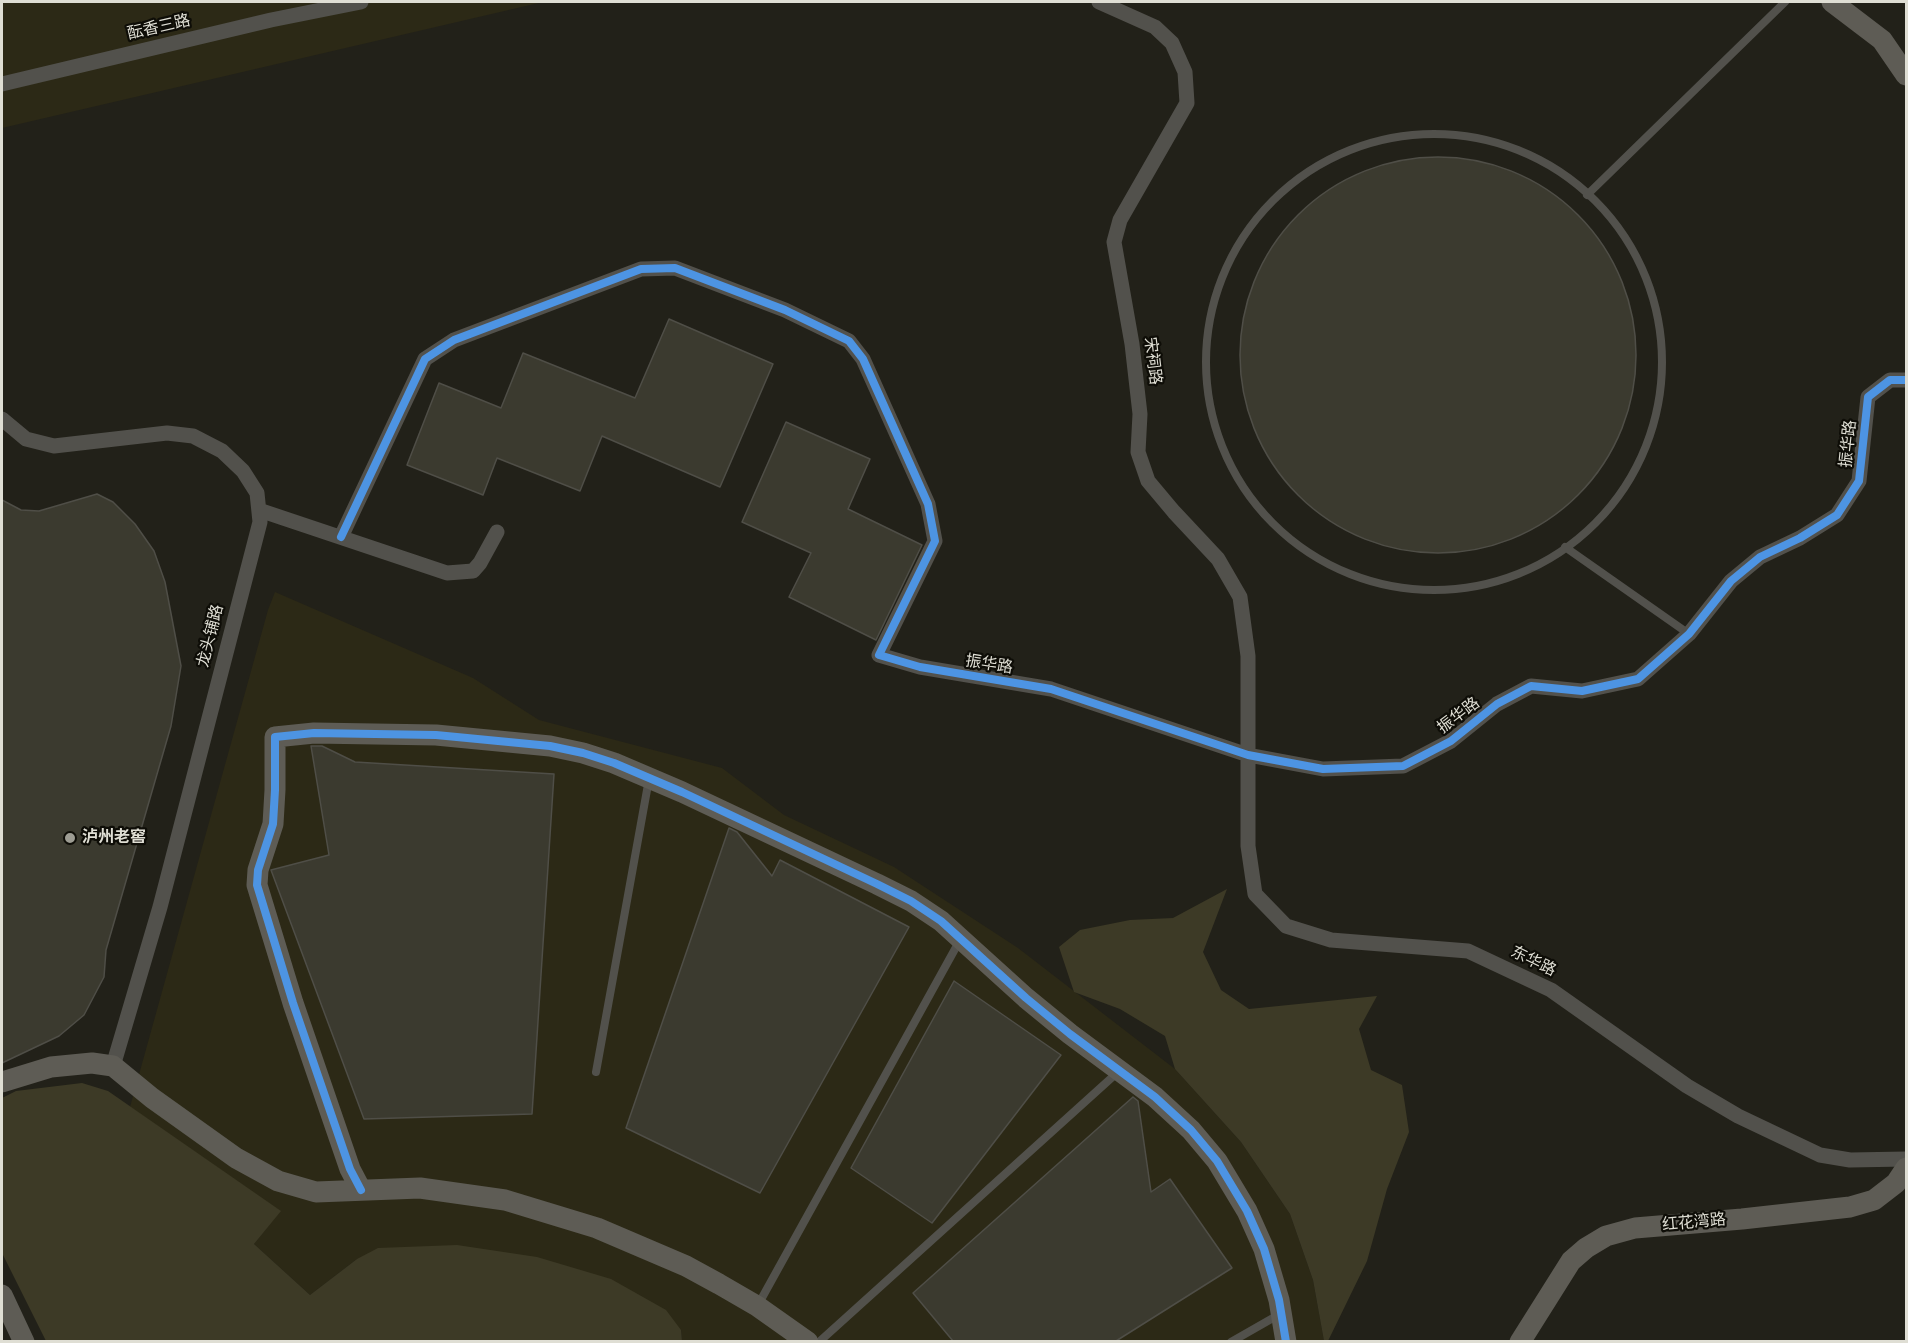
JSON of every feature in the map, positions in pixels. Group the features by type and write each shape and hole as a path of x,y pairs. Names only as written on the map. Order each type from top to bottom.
{"street":[{"name":"酝香三路","path":"2,84 271,20 361,2"},
{"name":"宋祠路","path":"1099,2 1155,27 1172,43 1185,72 1187,103 1120,220 1114,242 1132,344 1140,414 1138,452 1148,481 1218,559 1240,597 1248,656 1248,755"},
{"path":"1832,2 1882,40 1906,75"},
{"name":"振华路","path":"341,537 425,359 454,340 641,269 675,268 785,310 849,341 863,359 928,504 935,541 879,655 920,667 1051,689 1248,755 1323,769 1403,766 1451,741 1497,704 1531,686 1582,691 1638,679 1689,634 1731,581 1760,557 1800,538 1837,515 1859,481 1868,397 1890,380 1906,380"},
{"name":"龙头铺路","path":"2,419 26,439 54,446 167,433 193,436 222,451 243,471 257,493 260,522 254,549 160,906 113,1066"},
{"path":"259,510 447,573 473,572 497,532"},
{"path":"361,1190 350,1169 293,1003 257,885 258,870 273,824 275,737 314,733 436,735 550,746 583,753 649,778 911,901 941,921 1026,998 1155,1097 1191,1131 1217,1161 1247,1211 1264,1249 1273,1274 1286,1341"},
{"name":"东华路","path":"1248,755 1248,846 1255,894 1286,927 1331,940 1468,951 1551,990 1687,1086 1738,1116 1820,1155 1850,1160 1906,1159"},
{"path":"2,1082 51,1067 92,1064 113,1066 152,1098 236,1158 278,1181 316,1192 420,1188 505,1200 597,1228 686,1266 757,1306 808,1341"},
{"name":"红花湾路","path":"1520,1341 1571,1261 1586,1248 1606,1236 1635,1228 1850,1207 1874,1200 1896,1183 1906,1168"},
{"path":"2,1295 24,1341"}],"lane":[{"path":"1587,195 1785,2"},
{"path":"1416,132 1496,141 1568,175 1587,195 1624,232 1657,304 1664,384 1643,461 1597,525 1531,571 1454,591 1382,586 1314,558 1259,512 1221,450 1204,380 1209,308 1237,241 1284,186 1346,149 1416,132"},
{"path":"1565,548 1689,634"},
{"path":"596,1072 649,778"},
{"path":"757,1306 961,939"},
{"path":"819,1341 1119,1071"},
{"path":"1231,1341 1281,1313"}],"shaded area":[{"path":"2,2 543,2 2,128"},
{"path":"275,592 473,678 539,720 722,768 784,815 894,867 1018,948 1175,1069 1241,1142 1290,1214 1313,1280 1324,1341 682,1341 681,1330 357,1259 310,1295 254,1244 280,1211 130,1107 268,610"},
{"path":"1227,889 1203,952 1221,990 1249,1009 1377,996 1359,1029 1371,1070 1402,1085 1409,1132 1387,1189 1367,1261 1328,1341 1324,1341 1313,1280 1290,1214 1241,1142 1175,1069 1165,1036 1120,1009 1074,992 1059,947 1080,930 1130,920 1173,918"},
{"path":"82,1083 108,1091 281,1211 254,1244 310,1295 357,1259 378,1248 457,1245 537,1257 611,1279 666,1310 681,1330 682,1341 46,1341 2,1253 2,1098 16,1091"}],"building":[{"path":"1438,157 1477,161 1514,172 1548,191 1578,215 1602,245 1621,279 1632,316 1636,355 1632,394 1621,431 1602,465 1578,495 1548,519 1514,538 1477,549 1438,553 1399,549 1362,538 1328,519 1298,495 1274,465 1255,431 1244,394 1240,355 1244,316 1255,279 1274,245 1298,215 1328,191 1362,172 1399,161"},
{"path":"669,319 773,364 720,487 602,436 580,491 497,458 483,495 407,465 439,383 501,408 523,353 635,398"},
{"path":"786,422 870,459 848,509 922,545 876,640 789,597 811,553 742,522"},
{"name":"泸州老窖","path":"97,494 113,502 135,524 154,551 165,582 181,666 171,726 106,950 104,977 84,1015 59,1036 2,1063 2,500 21,510 39,511"},
{"path":"311,746 322,746 355,762 554,774 532,1114 364,1119 271,870 329,855"},
{"path":"729,828 737,832 772,876 780,860 909,927 760,1193 626,1128"},
{"path":"954,981 1061,1055 932,1223 851,1168"},
{"path":"1133,1097 1138,1101 1151,1192 1170,1179 1232,1268 1116,1341 953,1341 913,1293"}],"cycle path":[{"path":"341,537 425,359 454,340 641,269 675,268 785,310 849,341 863,359 928,504 935,541 879,655 920,667 1051,689 1248,755 1323,769 1403,766 1451,741 1497,704 1531,686 1582,691 1638,679 1689,634 1731,581 1760,557 1800,538 1837,515 1859,481 1868,397 1890,380 1906,380"},
{"path":"361,1190 350,1169 293,1003 257,885 258,870 273,824 275,737 314,733 436,735 550,746 614,763 682,792 877,884 911,901 941,921 1026,998 1155,1097 1191,1130 1217,1161 1247,1211 1264,1249 1279,1300 1286,1342"}],"place":[{"name":"泸州老窖","path":"70,838"}]}
